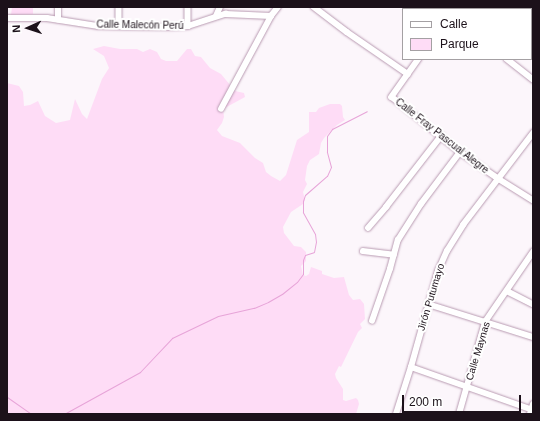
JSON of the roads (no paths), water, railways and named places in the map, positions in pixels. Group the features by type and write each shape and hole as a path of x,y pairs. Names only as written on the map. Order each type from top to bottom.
{"street":[{"path":"58,7 58,20"},
{"path":"119,7 119,25"},
{"path":"188,7 188,26"},
{"path":"216,16 220,7"},
{"path":"221,109 271,16 278,7"},
{"path":"314,7 347,32 408,74 418,60"},
{"name":"Calle Malecón Perú","path":"7,18 47,18 98,26 188,26 226,14 271,16"},
{"path":"508,60 533,79"},
{"name":"Calle Fray Pascual Alegre","path":"408,74 392,97 460,152 533,200"},
{"name":"Jirón Putumayo","path":"396,414 438,271 447,251 463,225 533,133"},
{"path":"368,228 441,136"},
{"path":"372,321 398,240 420,204 460,152"},
{"path":"363,251 394,255"},
{"name":"Calle Maynas","path":"459,414 485,322 533,252"},
{"path":"506,291 533,304"},
{"path":"428,304 533,337"},
{"path":"411,367 532,409"}],"waterway":[{"path":"64,414 140,372 172,338 218,316 254,308 268,302 282,294 297,282 303,274 303,260 305,255 314,252 316,242 315,234 303,212 303,201 305,195 327,176 331,167 327,152 327,136 332,129 367,111"},
{"path":"7,397 31,414"}]}
